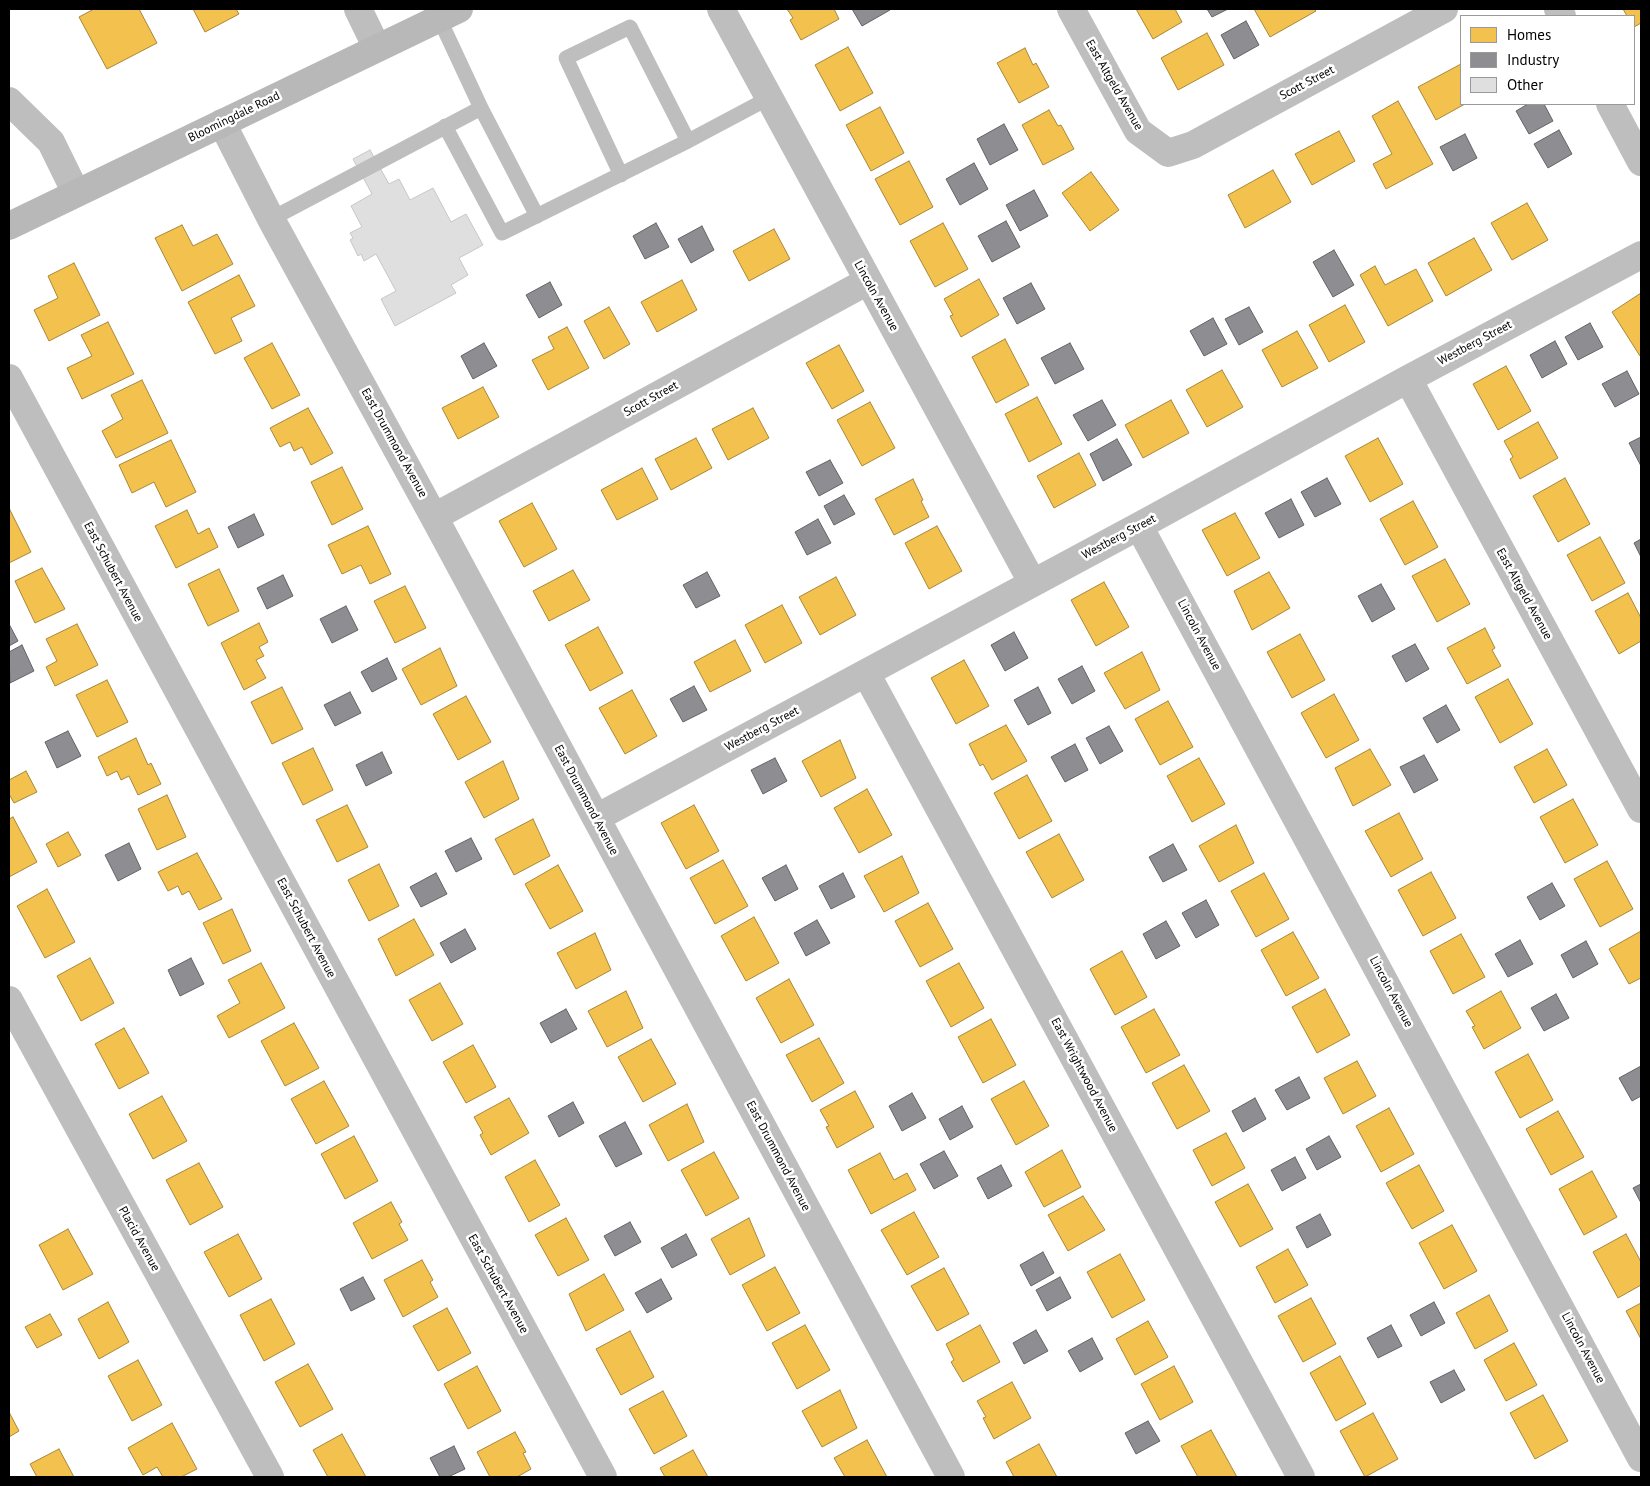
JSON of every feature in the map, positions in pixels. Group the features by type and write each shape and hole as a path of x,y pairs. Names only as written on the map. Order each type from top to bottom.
{"main road":[{"name":"Bloomingdale Road","path":"9,226 449,14"}],"street":[{"path":"358,9 378,48"},
{"name":"Lincoln Avenue","path":"721,9 1032,582"},
{"name":"East Altgeld Avenue","path":"1071,9 1138,131 1168,153"},
{"name":"Scott Street","path":"1168,153 1193,145 1444,9"},
{"path":"9,101 51,142 76,193"},
{"path":"1611,105 1641,162"},
{"name":"East Drummond Avenue","path":"222,122 271,219 434,517 951,1477"},
{"name":"Westberg Street","path":"596,818 1641,255"},
{"name":"Scott Street","path":"434,517 868,281"},
{"name":"East Schubert Avenue","path":"9,378 603,1477"},
{"name":"East Altgeld Avenue","path":"1408,379 1641,809"},
{"name":"Lincoln Avenue","path":"1139,526 1641,1458"},
{"name":"East Wrightwood Avenue","path":"866,673 1302,1477"},
{"name":"Placid Avenue","path":"9,1000 270,1477"}],"lane":[{"path":"449,14 481,108 537,216"},
{"path":"621,174 566,58 630,27 688,141"},
{"path":"445,126 502,233 688,141 768,98"},
{"path":"271,219 481,108"}],"building: Homes":[{"path":"94,9 139,9 157,43 107,69 79,17"},
{"path":"193,9 236,9 239,14 205,32"},
{"path":"787,9 834,9 839,19 801,40 790,20 793,18"},
{"path":"1136,9 1175,9 1182,22 1153,39"},
{"path":"1254,9 1314,9 1316,11 1270,37"},
{"path":"1623,9 1641,9 1641,23 1635,26 1635,15 1626,15"},
{"path":"1207,33 1224,65 1178,90 1161,58"},
{"path":"848,47 873,93 840,111 815,65"},
{"path":"1025,48 1033,65 1036,63 1049,87 1019,103 997,63"},
{"path":"1460,65 1460,105 1463,105 1436,120 1418,87"},
{"path":"1398,101 1433,164 1386,189 1373,164 1392,154 1372,116"},
{"path":"880,107 904,153 871,171 846,125"},
{"path":"1049,110 1058,126 1061,125 1074,149 1043,165 1022,125"},
{"path":"1339,131 1355,161 1312,185 1295,154"},
{"path":"909,161 933,207 900,225 875,179"},
{"path":"1273,170 1291,202 1245,228 1228,195"},
{"path":"1091,172 1119,210 1090,231 1062,193"},
{"path":"1527,203 1548,240 1512,260 1491,223"},
{"path":"943,223 968,269 935,287 910,241"},
{"path":"182,225 193,246 217,234 233,264 182,291 155,238"},
{"path":"774,229 790,259 749,281 733,251"},
{"path":"1474,238 1492,270 1446,296 1428,263"},
{"path":"74,263 100,315 49,341 34,310 58,298 48,276"},
{"path":"1375,266 1385,285 1416,269 1433,301 1388,326 1360,275"},
{"path":"239,275 255,306 231,318 242,341 215,354 188,302"},
{"path":"979,279 999,315 961,337 950,316 953,315 944,299"},
{"path":"682,280 697,310 657,332 641,302"},
{"path":"1641,293 1641,355 1640,356 1612,312"},
{"path":"1345,305 1365,342 1329,362 1309,325"},
{"path":"609,307 630,344 604,359 584,321"},
{"path":"108,322 134,374 82,399 67,368 92,356 81,335"},
{"path":"567,327 589,368 548,390 532,360 554,349 548,337"},
{"path":"1297,331 1318,368 1282,387 1262,350"},
{"path":"1005,339 1029,385 996,403 972,357"},
{"path":"272,343 300,395 272,409 244,358"},
{"path":"839,345 864,391 832,409 806,363"},
{"path":"1506,366 1531,411 1498,430 1473,384"},
{"path":"1222,370 1243,407 1207,427 1186,390"},
{"path":"142,380 168,433 116,458 102,431 123,419 111,395"},
{"path":"483,387 499,417 458,439 442,408"},
{"path":"1037,397 1062,444 1029,462 1005,414"},
{"path":"1171,400 1189,433 1143,458 1125,425"},
{"path":"870,402 895,448 862,466 837,420"},
{"path":"308,408 333,453 311,465 302,447 294,451 290,442 280,447 270,428"},
{"path":"753,408 769,438 728,460 712,429"},
{"path":"1538,422 1558,458 1520,479 1510,459 1513,457 1504,441"},
{"path":"696,438 712,468 671,490 655,459"},
{"path":"1378,438 1403,484 1370,502 1345,456"},
{"path":"171,440 196,492 166,507 154,482 132,493 119,465"},
{"path":"1079,453 1096,485 1054,508 1037,476"},
{"path":"342,467 363,509 332,525 311,482"},
{"path":"642,468 658,499 617,520 601,490"},
{"path":"1565,478 1590,524 1558,542 1533,496"},
{"path":"913,479 929,517 894,535 875,499"},
{"path":"1413,501 1438,547 1405,565 1380,519"},
{"path":"532,503 557,549 524,567 499,521"},
{"path":"187,510 198,534 209,528 218,547 176,568 155,526"},
{"path":"9,511 31,552 9,563"},
{"path":"1235,513 1260,558 1227,576 1202,530"},
{"path":"368,526 391,574 370,584 361,565 342,574 328,545"},
{"path":"937,526 962,571 929,589 905,543"},
{"path":"1600,537 1625,583 1592,601 1567,555"},
{"path":"1445,559 1470,604 1437,622 1412,576"},
{"path":"42,568 65,609 35,623 15,581"},
{"path":"219,569 239,611 208,626 188,584"},
{"path":"573,570 590,600 549,621 533,591"},
{"path":"1269,572 1290,608 1252,630 1234,591"},
{"path":"836,577 856,615 820,635 799,597"},
{"path":"1104,582 1129,627 1096,646 1071,600"},
{"path":"405,586 426,628 395,643 374,601"},
{"path":"1628,593 1641,618 1641,641 1619,654 1595,611"},
{"path":"782,605 802,643 765,663 745,625"},
{"path":"259,623 268,642 259,647 264,656 256,660 266,678 244,690 221,643"},
{"path":"77,624 98,665 55,686 46,667 57,661 46,639"},
{"path":"598,627 623,673 590,691 565,645"},
{"path":"1485,628 1495,648 1492,650 1501,666 1467,684 1447,648"},
{"path":"1300,634 1325,680 1292,698 1267,652"},
{"path":"735,640 751,671 710,692 694,662"},
{"path":"440,648 457,686 421,705 402,669"},
{"path":"1142,652 1160,690 1125,709 1104,673"},
{"path":"964,660 989,706 956,724 931,678"},
{"path":"1508,679 1533,724 1500,743 1475,697"},
{"path":"107,680 128,722 97,737 76,695"},
{"path":"282,687 303,729 272,744 251,702"},
{"path":"632,690 657,736 625,754 599,708"},
{"path":"1334,694 1359,740 1326,758 1301,713"},
{"path":"466,696 491,742 458,760 433,714"},
{"path":"1168,701 1193,747 1160,765 1135,719"},
{"path":"1006,725 1027,761 992,780 983,764 980,766 969,744"},
{"path":"136,738 148,765 151,763 161,784 138,795 129,776 121,780 117,771 107,776 98,757"},
{"path":"840,740 856,778 821,797 802,761"},
{"path":"313,748 333,790 303,805 282,763"},
{"path":"1370,749 1391,785 1353,806 1335,768"},
{"path":"1547,749 1567,785 1534,803 1514,767"},
{"path":"1199,758 1225,804 1192,822 1167,776"},
{"path":"503,761 519,799 484,818 465,782"},
{"path":"26,771 37,792 14,803 9,794 9,780"},
{"path":"1027,775 1052,821 1019,839 994,793"},
{"path":"867,789 892,835 859,853 834,808"},
{"path":"167,795 186,837 157,850 138,809"},
{"path":"1573,799 1598,845 1565,863 1540,817"},
{"path":"347,805 368,847 337,862 316,820"},
{"path":"694,805 719,851 686,869 661,823"},
{"path":"1399,813 1423,859 1391,877 1365,831"},
{"path":"13,817 37,862 9,877 9,819"},
{"path":"533,819 550,856 514,875 495,839"},
{"path":"1236,825 1254,863 1219,882 1199,846"},
{"path":"68,832 81,855 58,867 46,844"},
{"path":"1059,834 1084,880 1052,898 1026,852"},
{"path":"197,853 222,899 199,910 189,891 182,895 178,886 168,891 158,872"},
{"path":"902,856 919,893 884,912 864,876"},
{"path":"723,860 748,906 715,924 690,878"},
{"path":"1607,861 1633,909 1600,927 1574,879"},
{"path":"379,864 399,906 369,921 348,880"},
{"path":"558,865 583,911 550,929 525,884"},
{"path":"1431,872 1456,918 1423,936 1398,890"},
{"path":"1264,873 1289,919 1256,937 1231,891"},
{"path":"47,889 75,942 45,958 17,906"},
{"path":"928,903 953,949 920,967 895,921"},
{"path":"232,909 251,951 223,964 203,923"},
{"path":"754,917 779,963 746,981 721,936"},
{"path":"414,919 434,955 396,976 378,939"},
{"path":"1641,931 1641,978 1629,984 1609,949"},
{"path":"1293,932 1319,978 1286,996 1261,950"},
{"path":"595,933 611,970 576,989 557,953"},
{"path":"1461,934 1485,977 1453,994 1430,951"},
{"path":"1122,951 1147,997 1115,1015 1090,969"},
{"path":"90,958 114,1003 81,1021 57,976"},
{"path":"261,963 285,1008 229,1038 217,1016 240,1003 228,980"},
{"path":"959,963 984,1008 951,1027 926,981"},
{"path":"789,979 814,1025 781,1043 756,998"},
{"path":"440,983 463,1024 432,1041 409,1000"},
{"path":"1325,989 1350,1035 1317,1053 1292,1007"},
{"path":"626,991 643,1028 607,1047 588,1011"},
{"path":"1501,991 1521,1028 1484,1049 1472,1027 1475,1026 1466,1011"},
{"path":"1154,1009 1180,1055 1146,1073 1121,1027"},
{"path":"991,1019 1016,1065 983,1083 958,1037"},
{"path":"294,1023 319,1068 285,1086 261,1041"},
{"path":"124,1028 149,1073 119,1089 95,1044"},
{"path":"819,1038 844,1083 812,1102 786,1055"},
{"path":"651,1039 676,1084 643,1102 618,1057"},
{"path":"473,1045 496,1087 466,1103 443,1062"},
{"path":"1528,1054 1553,1100 1520,1118 1495,1072"},
{"path":"1357,1061 1376,1096 1343,1114 1324,1078"},
{"path":"1184,1065 1210,1111 1177,1129 1152,1083"},
{"path":"324,1081 349,1126 316,1144 291,1099"},
{"path":"1024,1081 1049,1126 1016,1145 991,1099"},
{"path":"855,1091 874,1127 837,1148 826,1127 829,1126 820,1110"},
{"path":"162,1096 187,1141 153,1159 129,1114"},
{"path":"509,1098 529,1133 491,1155 480,1135 483,1133 474,1117"},
{"path":"687,1104 704,1142 668,1161 649,1125"},
{"path":"1389,1108 1414,1154 1381,1172 1356,1126"},
{"path":"1558,1111 1584,1157 1551,1175 1526,1129"},
{"path":"1226,1133 1245,1168 1212,1186 1193,1150"},
{"path":"354,1136 378,1181 345,1199 321,1154"},
{"path":"1062,1150 1081,1187 1044,1207 1025,1172"},
{"path":"714,1152 739,1198 706,1216 681,1170"},
{"path":"880,1153 894,1180 907,1173 916,1190 871,1214 848,1170"},
{"path":"535,1160 560,1205 529,1222 505,1177"},
{"path":"199,1163 223,1207 190,1225 166,1180"},
{"path":"1419,1165 1444,1211 1412,1229 1386,1183"},
{"path":"1592,1171 1617,1217 1584,1235 1559,1189"},
{"path":"1248,1184 1273,1229 1240,1247 1215,1202"},
{"path":"1083,1196 1105,1230 1068,1251 1048,1215"},
{"path":"391,1202 402,1222 399,1224 408,1240 372,1259 353,1223"},
{"path":"914,1212 939,1257 907,1275 881,1230"},
{"path":"566,1218 589,1260 558,1276 535,1235"},
{"path":"749,1218 765,1256 730,1275 711,1239"},
{"path":"1452,1225 1477,1271 1444,1289 1419,1243"},
{"path":"68,1229 93,1274 63,1290 39,1245"},
{"path":"238,1234 262,1279 229,1297 204,1252"},
{"path":"1626,1234 1641,1262 1641,1285 1618,1298 1593,1252"},
{"path":"1288,1249 1308,1285 1275,1303 1256,1267"},
{"path":"1120,1254 1145,1300 1112,1318 1087,1272"},
{"path":"422,1260 433,1280 430,1282 438,1297 403,1317 384,1280"},
{"path":"775,1267 800,1313 767,1331 742,1285"},
{"path":"944,1268 969,1314 937,1331 911,1286"},
{"path":"604,1274 624,1310 586,1331 569,1294"},
{"path":"1489,1295 1508,1331 1475,1349 1456,1313"},
{"path":"1311,1298 1336,1344 1303,1362 1278,1316"},
{"path":"271,1299 295,1344 264,1361 240,1315"},
{"path":"108,1302 129,1342 99,1359 78,1319"},
{"path":"1641,1303 1641,1339 1626,1311"},
{"path":"447,1308 471,1353 438,1371 413,1326"},
{"path":"50,1314 62,1335 37,1348 25,1327"},
{"path":"1148,1321 1168,1357 1135,1375 1116,1339"},
{"path":"805,1325 830,1370 797,1389 772,1343"},
{"path":"980,1325 1000,1362 963,1382 951,1362 954,1360 946,1344"},
{"path":"630,1331 654,1377 621,1395 596,1349"},
{"path":"1514,1343 1537,1385 1506,1401 1484,1360"},
{"path":"1340,1356 1366,1404 1336,1421 1310,1373"},
{"path":"138,1360 162,1405 132,1421 108,1376"},
{"path":"308,1364 333,1409 300,1427 275,1382"},
{"path":"477,1366 501,1411 468,1429 444,1384"},
{"path":"1174,1366 1193,1402 1160,1420 1141,1384"},
{"path":"1012,1382 1031,1418 994,1439 983,1418 986,1417 977,1401"},
{"path":"840,1390 857,1428 822,1447 802,1411"},
{"path":"663,1391 687,1436 654,1454 629,1409"},
{"path":"1543,1395 1568,1441 1535,1459 1510,1413"},
{"path":"9,1412 19,1431 9,1437"},
{"path":"1373,1413 1398,1459 1365,1477 1340,1431"},
{"path":"172,1423 197,1469 181,1477 163,1477 157,1467 143,1475 128,1448"},
{"path":"1211,1430 1237,1477 1198,1477 1181,1446"},
{"path":"515,1432 526,1452 523,1453 531,1469 517,1477 490,1477 477,1452"},
{"path":"342,1434 366,1477 328,1477 313,1450"},
{"path":"867,1440 887,1477 845,1477 834,1458"},
{"path":"1039,1444 1057,1477 1014,1477 1006,1462"},
{"path":"59,1449 74,1477 37,1477 30,1464"},
{"path":"693,1450 708,1477 665,1477 660,1468"}],"building: Industry":[{"path":"852,9 889,9 890,10 862,26"},
{"path":"1207,9 1228,9 1212,17"},
{"path":"1246,21 1259,45 1234,59 1221,35"},
{"path":"1526,105 1545,105 1553,121 1529,134 1516,111"},
{"path":"1004,124 1018,150 990,165 977,139"},
{"path":"1559,130 1572,154 1548,168 1534,144"},
{"path":"1465,134 1477,158 1453,171 1440,147"},
{"path":"974,163 988,189 960,205 946,179"},
{"path":"1034,190 1048,216 1020,231 1006,205"},
{"path":"1006,221 1020,247 992,262 978,236"},
{"path":"656,223 669,247 645,259 633,236"},
{"path":"702,226 714,250 691,263 678,239"},
{"path":"1334,250 1354,285 1333,297 1313,262"},
{"path":"550,282 562,305 539,318 526,295"},
{"path":"1031,283 1045,309 1017,324 1003,298"},
{"path":"1249,307 1263,332 1239,345 1225,319"},
{"path":"1213,318 1227,344 1204,356 1190,331"},
{"path":"1590,323 1603,347 1578,360 1565,337"},
{"path":"1555,341 1567,364 1542,378 1530,355"},
{"path":"484,343 497,366 473,379 461,356"},
{"path":"1070,343 1084,369 1055,384 1041,358"},
{"path":"1627,371 1639,394 1615,407 1602,384"},
{"path":"1102,400 1116,425 1088,441 1073,415"},
{"path":"1641,437 1641,466 1629,443"},
{"path":"1117,439 1132,465 1103,481 1090,454"},
{"path":"830,460 843,483 819,496 806,472"},
{"path":"1327,478 1341,504 1315,517 1301,492"},
{"path":"844,495 855,514 834,525 824,506"},
{"path":"1291,499 1304,525 1279,538 1265,513"},
{"path":"254,514 264,535 238,548 228,527"},
{"path":"818,519 831,543 807,555 795,532"},
{"path":"1641,539 1641,557 1634,543"},
{"path":"707,572 720,596 696,608 683,585"},
{"path":"283,575 293,596 267,609 257,588"},
{"path":"1381,584 1395,609 1372,622 1358,596"},
{"path":"346,606 358,630 332,643 320,619"},
{"path":"9,624 18,641 9,646"},
{"path":"1014,632 1028,658 1005,671 991,645"},
{"path":"1415,644 1429,669 1406,682 1392,656"},
{"path":"22,645 34,671 10,683 9,652"},
{"path":"387,658 397,679 372,692 361,672"},
{"path":"1082,666 1095,691 1072,704 1058,679"},
{"path":"694,686 707,710 683,722 670,699"},
{"path":"1038,687 1051,713 1028,725 1014,700"},
{"path":"350,692 361,713 335,726 324,705"},
{"path":"1446,705 1460,730 1437,743 1423,718"},
{"path":"1109,726 1123,751 1100,764 1086,738"},
{"path":"68,731 81,756 57,768 45,742"},
{"path":"1075,744 1088,770 1065,782 1051,757"},
{"path":"382,752 392,773 366,786 356,765"},
{"path":"1424,755 1438,780 1414,793 1400,767"},
{"path":"775,758 787,781 763,794 751,770"},
{"path":"471,838 482,859 456,872 445,851"},
{"path":"129,843 141,869 118,881 105,855"},
{"path":"1173,844 1187,870 1163,882 1149,857"},
{"path":"786,865 798,889 775,901 762,878"},
{"path":"436,873 447,894 421,907 410,887"},
{"path":"843,873 855,897 831,909 819,886"},
{"path":"1552,883 1565,906 1540,920 1527,897"},
{"path":"1206,900 1219,925 1196,938 1182,913"},
{"path":"817,920 830,943 806,956 794,933"},
{"path":"1166,921 1180,946 1156,959 1143,934"},
{"path":"465,929 476,949 451,963 440,943"},
{"path":"1520,940 1533,964 1508,977 1495,954"},
{"path":"1586,941 1598,964 1573,978 1561,955"},
{"path":"191,958 204,984 180,996 168,970"},
{"path":"1556,994 1569,1018 1544,1031 1531,1008"},
{"path":"566,1009 577,1029 551,1043 540,1023"},
{"path":"1641,1066 1641,1096 1632,1101 1619,1078"},
{"path":"1299,1077 1310,1098 1287,1110 1275,1090"},
{"path":"912,1093 926,1118 902,1131 889,1106"},
{"path":"1255,1098 1266,1119 1243,1132 1232,1111"},
{"path":"573,1102 584,1123 559,1137 548,1116"},
{"path":"962,1106 973,1127 950,1140 939,1119"},
{"path":"625,1122 642,1154 616,1167 599,1136"},
{"path":"1329,1136 1341,1157 1317,1170 1306,1149"},
{"path":"944,1151 958,1176 934,1189 920,1164"},
{"path":"1295,1157 1306,1178 1282,1191 1271,1170"},
{"path":"1001,1165 1012,1186 988,1199 977,1178"},
{"path":"1641,1184 1641,1203 1633,1188"},
{"path":"1320,1214 1331,1235 1307,1248 1296,1227"},
{"path":"630,1222 641,1242 615,1256 604,1236"},
{"path":"686,1234 697,1255 672,1268 661,1248"},
{"path":"1043,1252 1054,1273 1031,1286 1020,1265"},
{"path":"363,1277 375,1299 351,1311 340,1289"},
{"path":"1060,1277 1071,1298 1047,1311 1036,1290"},
{"path":"661,1279 672,1299 647,1313 635,1293"},
{"path":"1434,1302 1445,1323 1421,1336 1410,1315"},
{"path":"1391,1325 1402,1346 1378,1358 1367,1338"},
{"path":"1036,1330 1048,1351 1024,1364 1013,1343"},
{"path":"1092,1338 1103,1359 1080,1372 1068,1351"},
{"path":"1454,1370 1465,1390 1441,1403 1430,1382"},
{"path":"1148,1421 1160,1441 1136,1454 1125,1433"},
{"path":"454,1446 465,1469 448,1477 440,1477 430,1458"}],"building: Other":[{"path":"370,150 389,184 399,179 410,200 433,188 451,222 466,214 483,245 459,258 468,275 451,285 456,293 395,326 381,299 396,291 376,254 364,261 361,254 358,256 350,240 353,238 350,233 362,227 351,206 372,194 353,159"}]}
